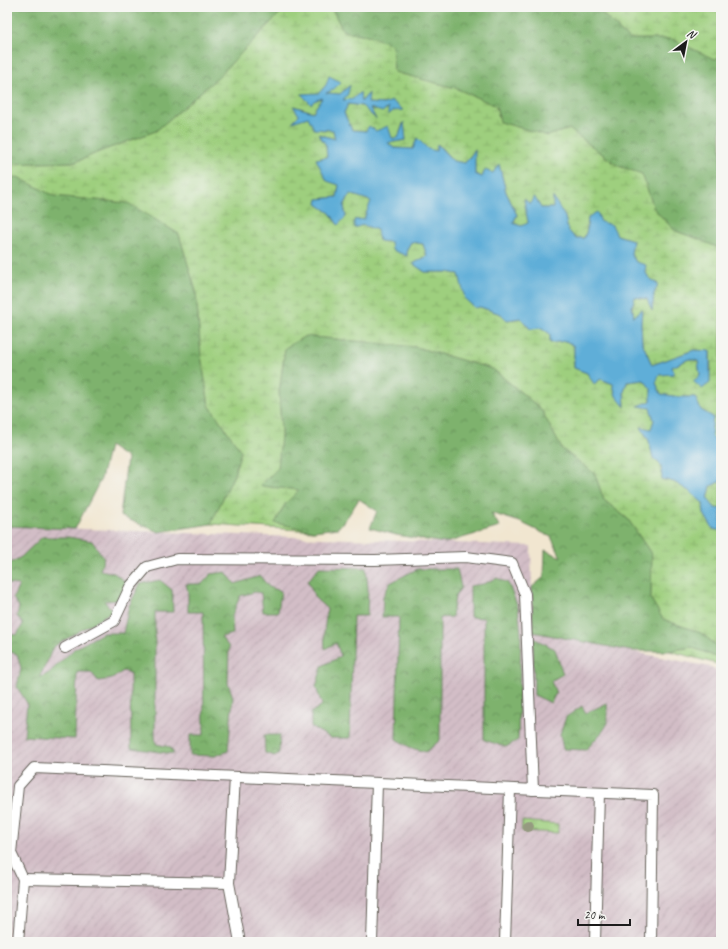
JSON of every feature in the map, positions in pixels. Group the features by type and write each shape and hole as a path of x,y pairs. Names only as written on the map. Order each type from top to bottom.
{"lane":[{"path":"65,648 114,621 130,587 147,567 177,559 375,560 466,557 512,563 525,594 533,790"},
{"path":"18,942 22,879 11,852 18,786 34,768 653,795 651,942"},
{"path":"235,777 229,883 240,942"},
{"path":"372,942 377,783"},
{"path":"505,942 510,789"},
{"path":"595,942 599,793"},
{"path":"22,879 229,883"}],"shaded area":[{"path":"7,526 531,546 533,632 711,667 721,672 721,942 7,942","holes":["522,822 558,824 558,833 522,831"]}],"green space":[{"path":"7,7 284,7 284,9 217,78 156,131 76,162 7,164"},
{"path":"284,7 331,7 343,31 371,36 392,45 394,72 455,88 496,106 500,122 548,136 569,129 618,166 642,174 654,209 675,231 721,249 721,447 711,436 713,417 701,410 695,397 679,397 661,394 656,383 658,375 674,374 672,367 689,359 698,361 700,376 711,370 710,351 694,350 652,365 642,342 642,308 634,318 632,306 635,297 647,299 652,310 654,294 658,284 649,278 631,254 633,240 617,235 601,222 588,217 587,230 584,238 575,238 568,230 565,217 553,198 554,208 541,208 534,197 530,205 524,199 529,224 521,226 513,223 517,215 506,192 499,165 493,174 482,177 475,174 474,151 465,163 453,161 438,144 436,151 428,150 417,139 413,149 394,148 387,143 406,140 403,123 398,138 392,139 376,131 352,130 344,113 348,104 362,106 375,118 370,107 388,107 384,104 368,103 368,94 361,102 360,93 353,99 342,100 349,86 340,94 324,93 326,85 314,101 323,97 313,112 294,106 299,115 293,121 308,117 333,130 335,139 319,134 326,145 327,157 316,159 339,185 337,197 318,199 317,204 330,213 338,225 346,217 344,206 350,194 372,201 363,225 377,230 407,255 407,249 411,242 423,244 427,256 414,264 425,272 447,272 459,274 461,281 480,307 501,314 507,320 521,318 530,329 542,328 550,334 550,343 566,341 574,346 574,368 587,373 594,383 601,379 613,384 616,396 625,406 624,392 627,382 644,380 651,389 651,401 639,406 650,408 654,420 651,429 641,427 649,441 653,458 661,465 662,479 674,482 689,491 703,503 704,514 713,529 721,531 721,649 701,633 663,619 651,599 652,555 628,519 604,500 595,474 562,449 541,409 493,369 416,347 305,336 285,348 279,392 281,434 278,468 260,486 299,490 285,504 275,523 314,531 211,524 234,475 241,451 209,405 201,355 196,291 179,234 128,203 54,196 18,177 7,179 7,164 76,162 156,131 217,78 284,9","holes":["388,107 393,111 389,114"]},
{"path":"331,7 595,7 629,39 672,39 714,59 721,57 721,249 675,231 654,209 642,174 618,166 569,129 548,136 500,122 496,106 455,88 394,72 371,36 343,31"},
{"path":"595,7 721,7 721,57 714,59 672,39 629,39"},
{"path":"18,177 54,196 129,203 179,234 196,291 201,355 209,405 241,451 234,475 211,524 159,532 120,516 127,458 109,446 101,479 75,529 7,526 7,179"},
{"path":"305,336 416,347 493,369 541,409 562,449 595,474 604,500 628,519 652,555 651,599 663,619 701,633 721,649 721,659 691,647 670,651 631,651 533,632 532,587 544,577 545,550 561,557 551,537 520,522 491,513 500,527 445,543 396,535 370,528 377,511 359,499 338,528 314,531 274,523 285,504 298,490 259,486 278,468 281,434 279,392 285,348"},
{"path":"721,481 721,509 715,508 708,500 711,486"},
{"path":"42,537 68,537 92,541 104,558 100,570 114,573 127,583 119,600 104,601 113,611 53,647 39,678 49,673 74,649 103,633 123,633 129,606 140,584 160,580 172,590 173,612 155,612 155,736 156,744 170,747 174,754 131,748 130,673 123,671 112,679 98,681 91,672 77,672 75,739 24,736 27,703 17,687 21,668 17,654 7,651 7,634 17,635 23,624 17,616 19,607 13,598 19,585 9,584 7,565 21,557"},
{"path":"319,567 366,568 368,588 367,616 353,616 350,738 331,738 311,727 311,713 322,705 316,687 322,666 341,656 336,643 325,649 324,632 327,609 315,598 308,581"},
{"path":"417,569 457,569 461,587 455,597 452,617 440,618 440,740 426,752 411,748 396,739 399,617 382,617 383,596 390,583"},
{"path":"226,572 235,584 260,576 269,587 281,591 278,612 263,612 261,593 255,592 240,596 232,616 233,634 221,637 229,647 228,683 233,697 228,751 215,756 190,755 190,735 204,735 203,612 188,612 188,592 186,584 202,584 211,574"},
{"path":"497,578 508,583 518,607 521,633 518,740 506,747 484,740 484,618 470,617 470,586 483,584"},
{"path":"533,638 555,649 563,674 551,681 556,693 551,703 534,695"},
{"path":"691,647 721,659 721,665 670,651"},
{"path":"607,703 608,723 586,750 563,749 560,734 566,717 582,706 586,713"},
{"path":"264,735 280,735 279,753 275,756 265,753"},
{"path":"522,821 558,824 558,833 522,831"}],"water":[{"path":"329,76 341,82 333,90 326,93 340,94 350,85 348,94 343,100 353,99 360,92 361,102 369,93 368,103 384,104 392,101 403,110 393,111 388,115 388,108 382,112 370,108 376,119 362,106 348,104 344,113 352,130 366,131 369,126 376,131 388,126 392,138 398,138 404,122 406,140 388,143 394,148 413,149 417,138 428,149 436,151 437,144 453,161 465,163 475,150 475,174 482,177 485,170 493,173 499,164 506,192 517,215 513,223 521,226 528,223 524,199 530,204 534,196 541,208 553,208 553,197 565,217 568,230 575,238 584,238 587,230 588,217 597,212 601,222 612,225 617,235 633,240 631,254 636,262 646,265 645,271 649,278 658,284 654,294 652,311 647,299 635,297 632,306 634,317 642,308 642,342 652,365 694,350 710,351 710,383 702,389 693,381 700,376 698,361 689,359 672,367 674,374 659,375 656,383 661,394 679,397 695,397 701,410 713,417 711,436 721,447 721,481 711,486 708,499 715,508 721,509 721,531 713,529 704,514 703,503 689,491 674,482 662,479 661,465 653,458 649,441 641,427 651,429 654,420 650,408 638,406 651,401 651,389 644,380 627,382 624,392 625,407 616,396 613,384 601,379 594,384 587,373 574,368 574,346 566,341 550,343 550,334 542,328 530,329 521,318 507,320 501,314 480,307 475,308 465,299 459,274 447,272 425,272 413,264 427,256 423,244 411,242 407,249 407,256 392,250 391,242 379,241 377,230 363,225 354,228 354,220 364,219 371,201 350,194 344,206 346,217 338,225 330,213 317,204 318,199 337,197 339,185 327,181 316,159 327,157 326,145 318,134 335,139 333,130 314,129 308,117 292,122 299,115 293,106 313,112 322,98 311,104 301,94 319,93 326,85"}]}
